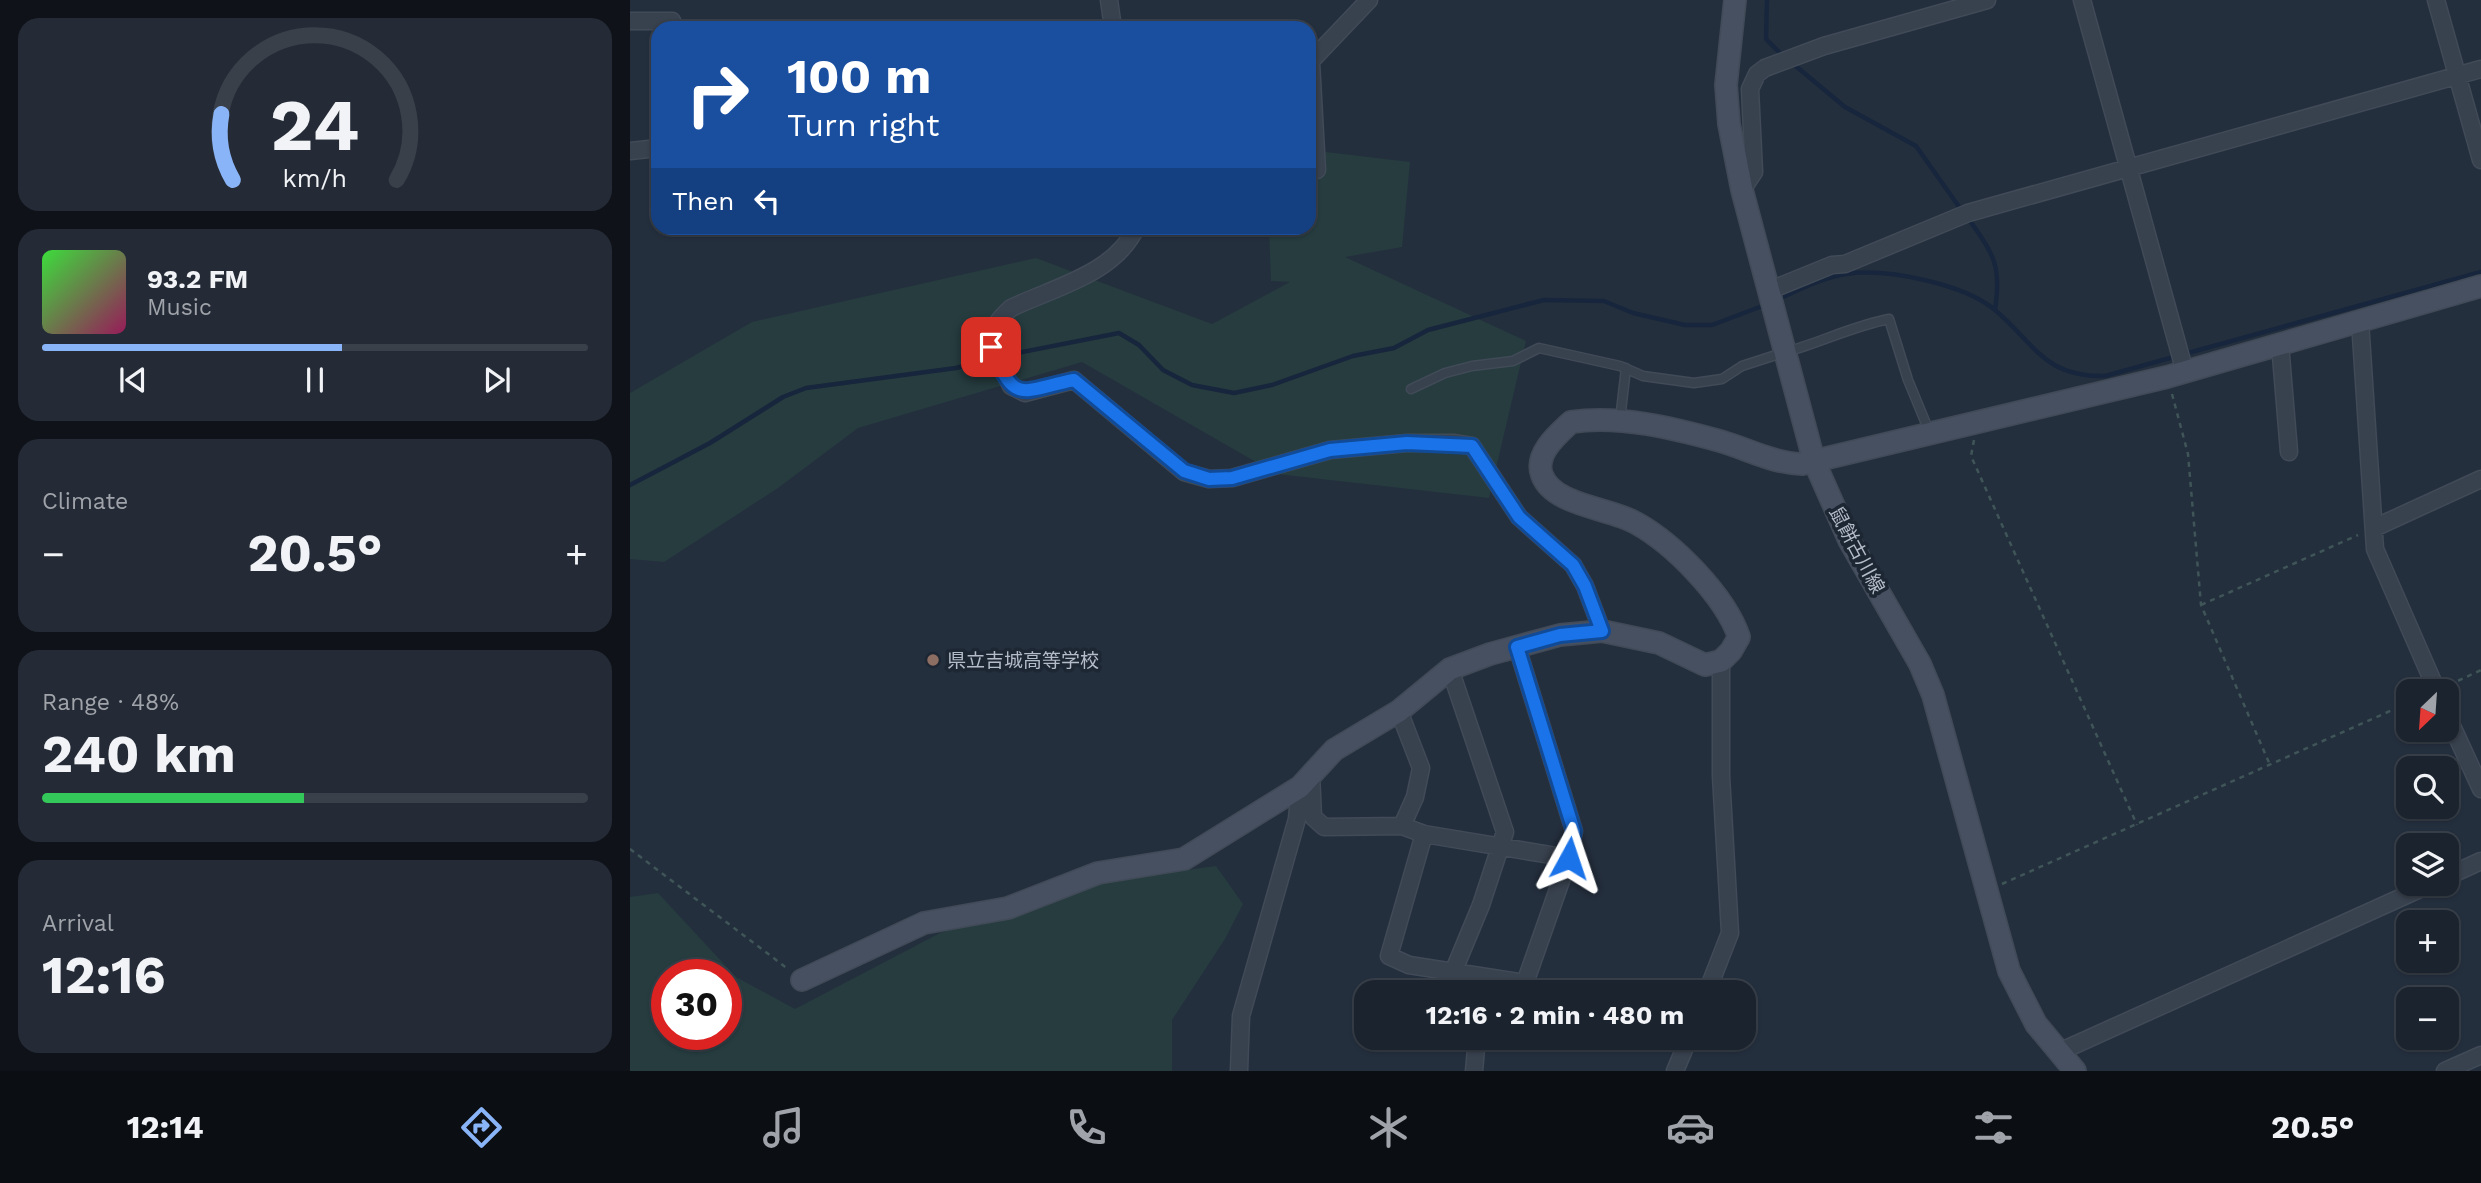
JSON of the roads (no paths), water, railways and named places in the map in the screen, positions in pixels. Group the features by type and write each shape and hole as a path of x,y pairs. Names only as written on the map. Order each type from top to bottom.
{"street":[{"path":"1110,0 1112,21"},
{"path":"1316,56 1369,0"},
{"name":"鼠餅古川線","path":"1735,0 1727,104 1742,190 1770,298 1781,353 1814,461 1849,540 1920,664 1933,695 1986,891 2017,989 2036,1024 2075,1071"},
{"path":"1742,190 1754,172 1750,89 1757,74 1776,62 1797,55 1987,0"},
{"path":"2082,0 2129,168 2178,365"},
{"path":"2436,0 2481,160"},
{"path":"630,21 672,21"},
{"path":"1770,298 1832,265 1845,264 1963,215 2481,69"},
{"path":"630,151 651,149"},
{"path":"1316,155 1317,170"},
{"path":"1132,235 1125,247 1110,262 1011,308 999,319 990,340 991,347 1011,386 1025,393 1074,380 1184,471 1209,479 1232,478 1330,450 1407,443 1472,446 1519,517 1573,565 1585,586 1602,631"},
{"path":"802,980 924,923 1008,908 1098,873 1184,859 1306,781 1334,750 1399,711 1450,669 1560,635 1602,631 1659,643 1705,665 1721,661 1740,637 1731,614 1703,581 1658,538 1634,522 1561,496 1541,473 1543,455 1553,439 1572,422 1620,420 1719,441 1782,463 1814,461 1976,423 2178,365 2280,344 2481,286"},
{"path":"2360,321 2375,549 2432,679"},
{"path":"2280,344 2288,452"},
{"path":"2374,528 2481,480"},
{"path":"1517,647 1574,831 1569,858 1526,980"},
{"path":"1712,980 1730,933 1721,776 1721,661"},
{"path":"1450,669 1505,832 1454,970"},
{"path":"1399,711 1421,768 1415,797 1402,826"},
{"path":"2459,741 2481,789"},
{"path":"1306,781 1313,817 1324,827 1402,826 1423,834 1569,858"},
{"path":"1239,1071 1241,1016 1306,781"},
{"path":"1423,834 1390,956 1409,965 1454,970 1475,980"},
{"path":"2459,871 2481,862"},
{"path":"2059,1052 2404,896"},
{"path":"1474,1071 1477,1050"},
{"path":"1675,1071 1684,1050"},
{"path":"2445,1071 2481,1055"}],"lane":[{"path":"1411,389 1445,373 1472,366 1513,361 1539,348 1626,368 1636,374 1694,383 1722,379 1742,366 1828,341 1855,327 1889,319 1919,409 1931,434"},
{"path":"1620,420 1626,368"}],"waterway":[{"path":"1767,0 1766,39 1783,56"},
{"path":"1792,63 1845,107 1916,146 1962,211"},
{"path":"1968,218 1994,260 1997,281 1995,310"},
{"path":"1776,300 1819,281 1846,274 1882,273 1924,280 1964,293 1995,310 2054,365 2084,375 2105,376 2481,272"},
{"path":"1002,356 1119,333 1139,345 1163,370 1192,385 1234,393 1272,385 1353,356 1394,348 1428,330 1544,300 1604,301 1633,313 1685,325 1712,325 1765,305"},
{"path":"630,485 710,443 783,397 806,388 956,368 993,358"}],"place":[{"name":"県立吉城高等学校","path":"933,660"}]}
